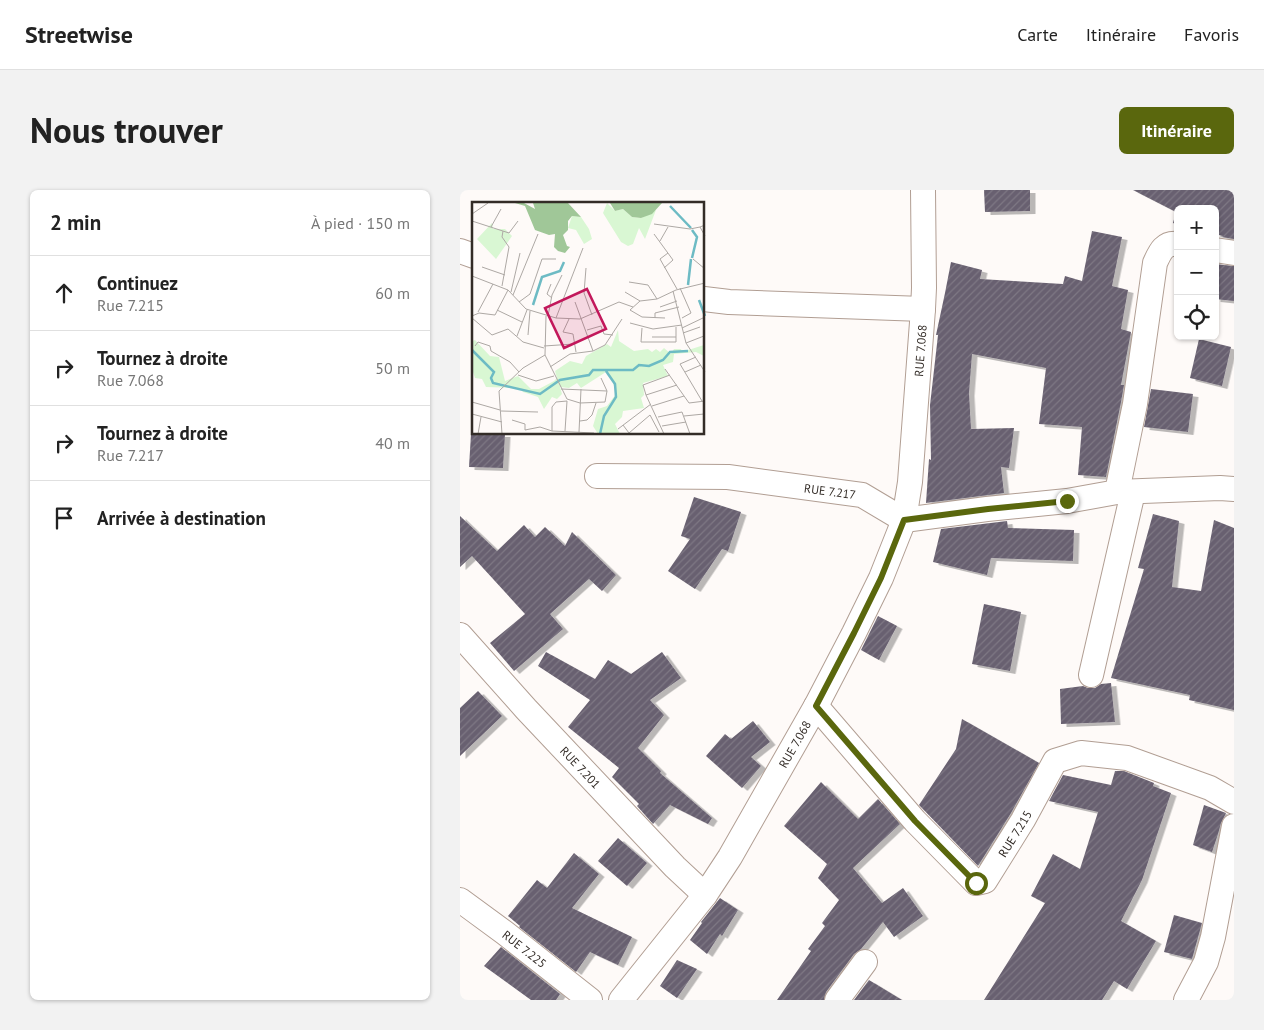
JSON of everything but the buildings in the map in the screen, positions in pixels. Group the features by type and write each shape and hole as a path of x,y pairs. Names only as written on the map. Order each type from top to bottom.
{"street":[{"name":"RUE 7.068","path":"621,1000 705,895 730,857 816,706 854,633 881,578 904,520 910,482 924,288 922,190"},
{"path":"1091,675 1125,492 1135,404 1155,263 1161,250 1174,244"},
{"path":"460,251 472,255"},
{"path":"1219,251 1234,253"},
{"path":"705,299 729,302 922,309"},
{"name":"RUE 7.217","path":"596,476 728,477 862,495 904,520"},
{"path":"904,520 1067,501 1125,492 1234,489"},
{"name":"RUE 7.201","path":"460,635 675,867 705,895"},
{"name":"RUE 7.215","path":"816,706 915,821 976,883 985,881 1023,820 1054,761 1081,753 1127,758 1210,788 1234,802"},
{"path":"1186,1000 1206,962 1213,937 1234,826"},
{"name":"RUE 7.225","path":"460,900 590,1000"},
{"path":"836,1000 865,962"}],"route":[{"path":"976,883 915,821 816,706 881,578 904,520 1067,501"}]}
